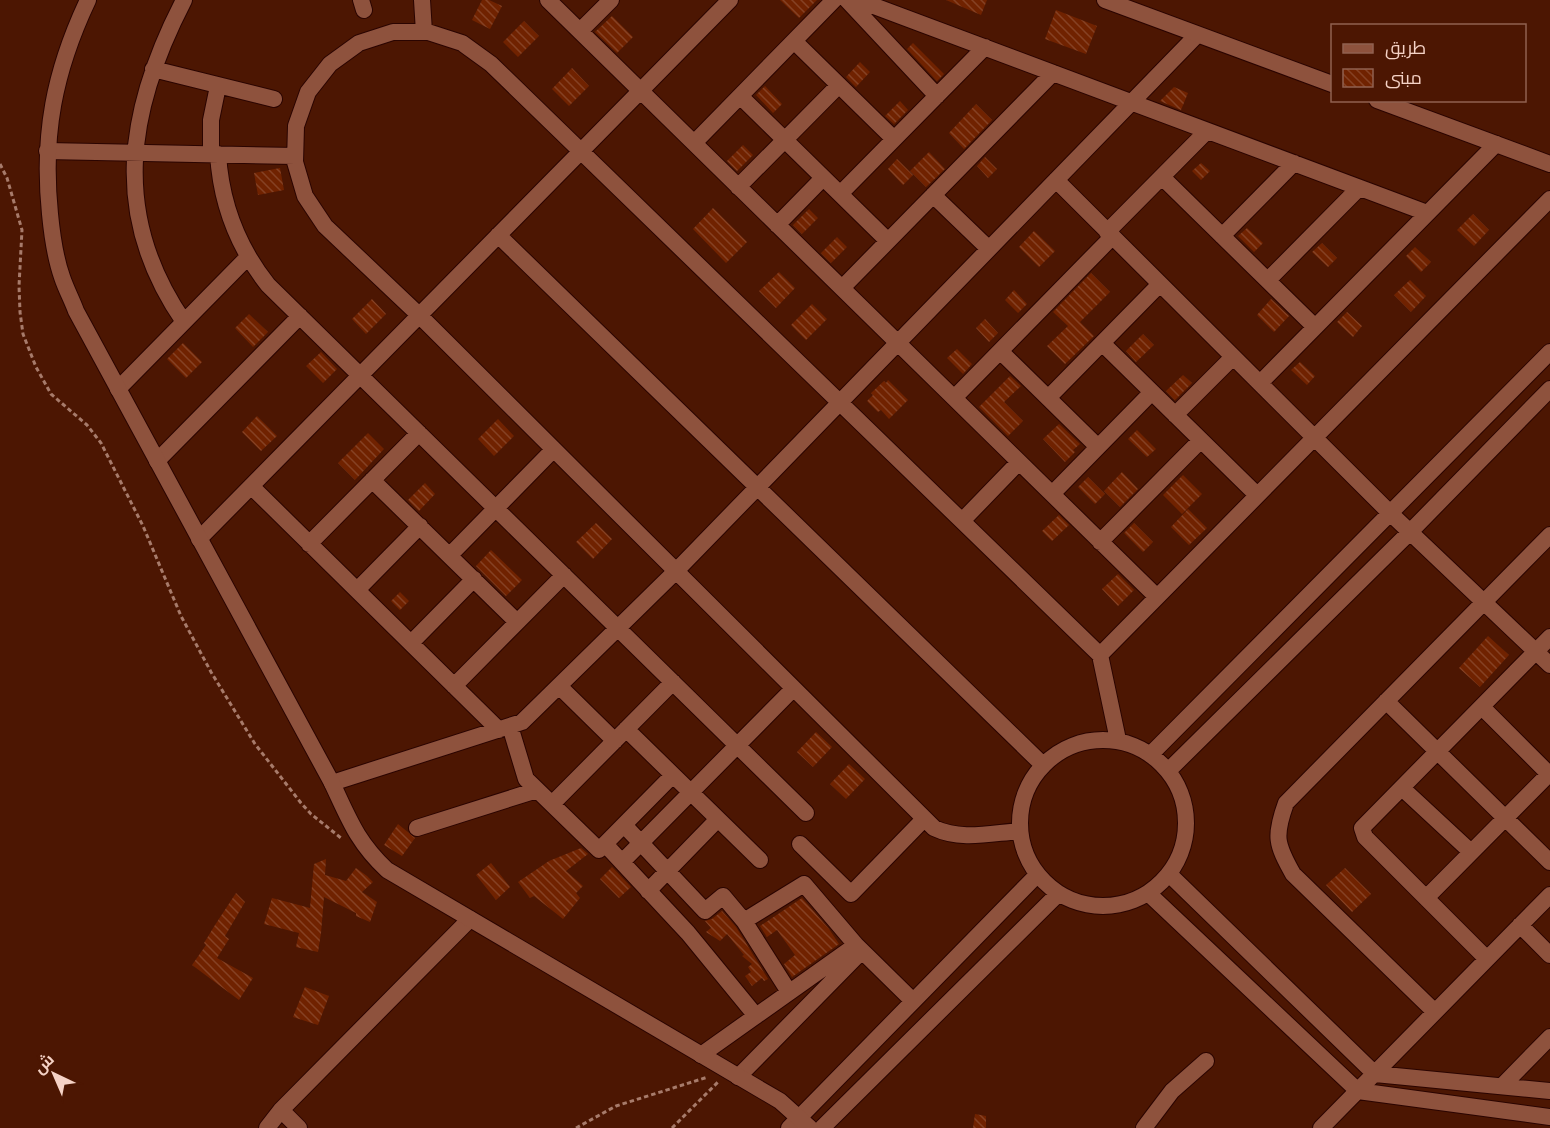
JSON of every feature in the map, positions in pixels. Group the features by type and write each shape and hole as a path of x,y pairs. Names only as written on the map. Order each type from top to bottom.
{"street":[{"path":"88,0 77,22 62,68 51,110 47,151 52,236 62,276 76,311 332,783 359,839 370,854 387,870 780,1101 799,1124 913,1001 1037,874"},
{"path":"184,0 153,69 134,153 135,200 145,245 161,286 184,322"},
{"path":"422,0 424,32"},
{"path":"548,0 1157,597"},
{"path":"580,32 611,0"},
{"path":"199,539 730,0"},
{"path":"694,143 834,0"},
{"path":"847,0 937,96"},
{"path":"858,0 1427,213"},
{"path":"1105,0 1331,84"},
{"path":"1020,831 960,836 947,834 934,828 419,315 325,226 305,196 295,156 296,126 308,92 330,64 359,43 393,32 424,32 462,43 491,64 1100,655 1118,740"},
{"path":"332,783 522,722 675,572 1197,35"},
{"path":"794,41 894,139"},
{"path":"840,194 985,47"},
{"path":"153,69 274,99"},
{"path":"842,288 1053,73"},
{"path":"738,187 839,85"},
{"path":"218,86 211,120 215,154 226,207 235,233 248,257 268,285 806,813"},
{"path":"740,96 888,241"},
{"path":"1382,102 1550,164"},
{"path":"954,398 1207,131"},
{"path":"1260,383 1496,144"},
{"path":"47,151 295,156"},
{"path":"1222,236 1294,163"},
{"path":"1162,177 1315,327"},
{"path":"777,225 823,178"},
{"path":"1056,180 1390,513 1550,665"},
{"path":"1268,280 1359,188"},
{"path":"933,195 989,249"},
{"path":"1100,655 1550,199"},
{"path":"498,235 1043,765"},
{"path":"118,389 248,257"},
{"path":"1048,398 1160,284"},
{"path":"157,461 300,316"},
{"path":"1102,343 1257,495"},
{"path":"1000,351 1098,447"},
{"path":"1151,754 1550,352"},
{"path":"1176,415 1233,357"},
{"path":"1169,771 1411,531 1550,389"},
{"path":"1052,494 1152,392"},
{"path":"309,544 419,433"},
{"path":"1100,542 1201,440"},
{"path":"450,555 553,450"},
{"path":"962,521 1019,462"},
{"path":"372,480 517,622"},
{"path":"251,486 454,686 504,728 526,779 599,850 673,775"},
{"path":"357,590 420,526"},
{"path":"1435,1012 1293,874 1279,850 1278,825 1286,803 1550,535"},
{"path":"454,686 564,575"},
{"path":"411,643 474,579"},
{"path":"1488,959 1362,833 1365,825 1550,637"},
{"path":"552,804 673,682"},
{"path":"559,686 673,775 760,860"},
{"path":"622,862 793,689"},
{"path":"1386,701 1550,862"},
{"path":"1426,898 1550,774 1482,707"},
{"path":"1091,740 1118,740 1135,745 1151,754 1169,771 1182,795 1187,822 1183,850 1169,874 1148,893 1127,903 1103,907 1080,903 1058,894 1037,874 1026,858 1020,831 1020,812 1028,787 1043,765 1065,748 1091,740"},
{"path":"1402,788 1471,852"},
{"path":"417,828 537,790"},
{"path":"648,891 718,819"},
{"path":"800,844 851,894 924,819"},
{"path":"624,825 705,911 723,896 744,921 789,992"},
{"path":"605,844 688,933 756,1016"},
{"path":"1169,874 1375,1074 1550,1091"},
{"path":"744,921 804,884 859,948 913,1001"},
{"path":"1148,893 1358,1091 1550,1117"},
{"path":"822,1128 1058,894"},
{"path":"1321,1128 1550,895"},
{"path":"267,1128 281,1110 470,919"},
{"path":"1520,926 1550,955"},
{"path":"700,1054 789,992 859,948"},
{"path":"733,1074 859,948"},
{"path":"1502,1086 1550,1037"},
{"path":"1144,1128 1172,1091 1206,1061"},
{"path":"281,1110 299,1128"}],"path":[{"path":"0,164 7,178 22,230 20,312 23,334 36,367 51,394 87,425 101,443 143,526 186,624 255,744 311,814 342,839 359,839"},
{"path":"576,1128 616,1106 733,1074"},
{"path":"672,1128 733,1074"}],"building":[{"path":"482,0 489,0 502,6 490,29 472,20"},
{"path":"780,0 817,0 799,18"},
{"path":"946,0 987,0 981,15"},
{"path":"1056,10 1097,26 1086,54 1045,39"},
{"path":"612,16 633,37 617,53 595,32"},
{"path":"524,21 539,36 518,57 503,42"},
{"path":"913,43 944,74 937,81 907,49"},
{"path":"860,62 870,72 856,87 846,77"},
{"path":"572,68 589,86 569,106 552,89"},
{"path":"765,86 782,104 773,113 756,95"},
{"path":"1174,87 1188,93 1181,110 1160,101"},
{"path":"900,101 908,110 894,124 885,116"},
{"path":"976,104 992,120 964,149 949,133"},
{"path":"743,145 753,155 737,171 727,161"},
{"path":"929,152 945,169 926,187 910,171"},
{"path":"985,157 997,169 988,178 977,166"},
{"path":"897,159 913,175 903,185 888,169"},
{"path":"1201,163 1210,171 1201,180 1192,171"},
{"path":"280,168 284,190 258,195 254,173"},
{"path":"713,208 747,242 726,263 693,229"},
{"path":"809,209 818,218 802,234 793,225"},
{"path":"1473,214 1489,230 1474,246 1457,230"},
{"path":"1247,228 1263,243 1254,252 1238,236"},
{"path":"1034,231 1055,251 1039,267 1019,247"},
{"path":"837,237 847,247 831,263 821,253"},
{"path":"1322,243 1337,258 1328,267 1312,252"},
{"path":"1415,247 1431,262 1421,272 1406,256"},
{"path":"779,272 795,288 776,308 759,291"},
{"path":"1091,273 1110,292 1080,322 1094,336 1065,364 1047,346 1068,326 1053,312"},
{"path":"1410,280 1426,296 1411,312 1394,295"},
{"path":"1014,290 1027,304 1018,313 1005,300"},
{"path":"372,299 386,314 366,334 352,319"},
{"path":"1271,299 1289,316 1274,332 1257,315"},
{"path":"812,304 827,319 806,340 791,325"},
{"path":"1347,312 1362,326 1353,337 1337,322"},
{"path":"249,314 268,332 253,347 235,328"},
{"path":"985,319 998,333 989,342 976,328"},
{"path":"1143,334 1154,345 1136,362 1126,351"},
{"path":"183,343 202,362 186,378 167,359"},
{"path":"957,349 972,364 963,374 947,358"},
{"path":"321,352 337,369 323,383 306,366"},
{"path":"1300,362 1315,376 1307,385 1291,370"},
{"path":"1183,375 1192,383 1175,400 1166,391"},
{"path":"1010,376 1021,386 1004,402 1023,421 1008,436 979,407"},
{"path":"888,380 908,400 889,419 881,410 878,412 867,401 873,395 871,393"},
{"path":"257,416 277,436 261,451 242,432"},
{"path":"498,419 514,436 494,456 478,439"},
{"path":"1059,424 1080,444 1065,462 1043,439"},
{"path":"1137,430 1156,449 1147,457 1128,439"},
{"path":"368,433 384,449 355,480 338,463"},
{"path":"1122,472 1138,489 1120,507 1104,491"},
{"path":"1183,475 1202,494 1182,514 1163,495"},
{"path":"1088,477 1105,494 1095,504 1078,487"},
{"path":"425,483 435,494 419,511 408,500"},
{"path":"1188,509 1207,528 1189,545 1171,527"},
{"path":"1059,515 1069,525 1052,541 1042,531"},
{"path":"596,523 612,539 593,559 576,542"},
{"path":"1134,523 1153,542 1143,552 1124,533"},
{"path":"491,550 522,580 506,596 476,566"},
{"path":"1118,574 1134,590 1118,606 1102,589"},
{"path":"400,592 409,601 400,610 391,601"},
{"path":"1488,636 1509,655 1480,687 1459,668"},
{"path":"816,732 832,747 813,767 797,752"},
{"path":"849,764 865,779 846,799 830,784"},
{"path":"398,824 415,838 402,856 384,845"},
{"path":"581,848 588,854 566,871 583,886 576,893 580,898 563,919 534,896 530,898 518,882 549,861"},
{"path":"326,859 325,875 346,881 356,868 367,876 373,882 362,892 377,902 370,922 324,897 318,952 296,947 299,933 264,924 272,898 310,908 314,864"},
{"path":"491,863 510,887 496,900 476,875"},
{"path":"612,867 631,887 619,898 600,879"},
{"path":"1345,868 1371,894 1352,912 1326,885"},
{"path":"236,893 245,902 225,936 229,939 217,958 253,978 239,1000 192,965"},
{"path":"802,898 839,944 792,977 784,964 795,955 777,930 767,937 760,926"},
{"path":"722,911 736,927 768,979 764,981 762,978 752,986 745,976 751,972 748,967 752,964 742,956 744,955 727,934 720,941 706,932 711,928 705,921 712,919"},
{"path":"305,987 329,996 318,1025 293,1017"},
{"path":"975,1114 986,1116 986,1128 973,1128"}]}
